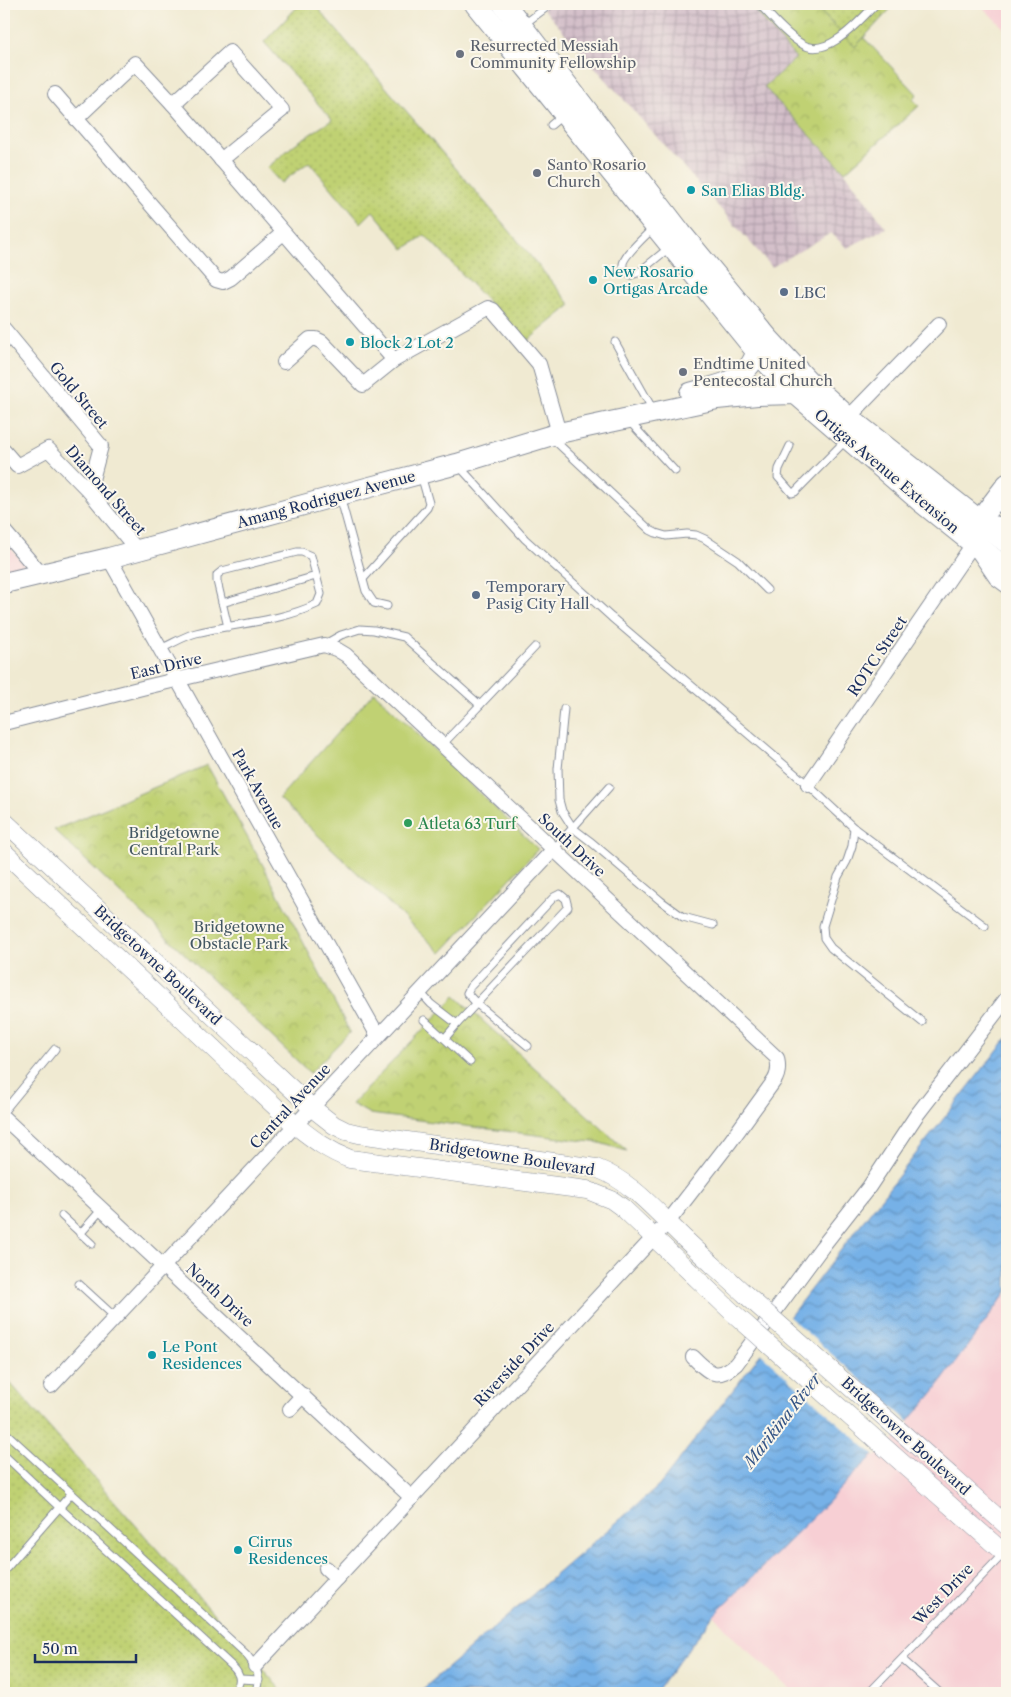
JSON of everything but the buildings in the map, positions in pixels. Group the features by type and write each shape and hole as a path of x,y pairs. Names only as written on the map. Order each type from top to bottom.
{"main road":[{"name":"Ortigas Avenue Extension","path":"476,4 558,119 655,226 757,351 797,394 848,428 1007,542"},
{"name":"Ortigas Avenue Extension","path":"504,4 682,234 767,338 848,428 921,501 1007,570"},
{"name":"Amang Rodriguez Avenue","path":"651,412 682,396 738,377 750,366 757,351"},
{"name":"Amang Rodriguez Avenue","path":"4,583 109,558 340,496 457,464 554,434 717,399 797,394"},
{"path":"979,522 1004,498"}],"street":[{"path":"173,104 230,52 282,110 222,160"},
{"path":"76,119 135,63 222,160 394,360"},
{"path":"55,94 216,280 223,282 231,278 283,233"},
{"path":"284,362 310,339 316,339 322,342 363,385 394,360 488,308 493,310 539,364 554,434"},
{"path":"848,428 940,324"},
{"name":"Gold Street","path":"4,329 101,446 89,490"},
{"name":"Diamond Street","path":"4,451 16,466 48,449 89,490 137,550"},
{"path":"979,522 1007,525"},
{"path":"4,531 41,574"},
{"path":"973,544 996,578 1007,586"},
{"name":"ROTC Street","path":"808,786 973,544"},
{"name":"Park Avenue","path":"109,558 378,1036"},
{"name":"East Drive","path":"4,723 178,680 330,647"},
{"name":"South Drive","path":"330,647 346,654 777,1058 779,1070"},
{"name":"Bridgetowne Boulevard","path":"4,821 311,1107 334,1126 359,1134 596,1168 612,1174 626,1183 747,1296 1007,1526"},
{"name":"Central Avenue","path":"51,1386 553,850"},
{"name":"Bridgetowne Boulevard","path":"4,852 295,1124 320,1145 350,1159 586,1190 601,1195 623,1208 732,1312 935,1492 1006,1551"},
{"path":"693,1357 705,1369 713,1373 728,1372 736,1364 822,1247 869,1188 916,1116 1007,998"},
{"name":"Riverside Drive","path":"255,1666 654,1238 730,1142 774,1082 779,1070"},
{"name":"North Drive","path":"4,1118 412,1498"},
{"path":"290,1409 303,1395"},
{"path":"326,1568 337,1578"}],"lane":[{"path":"522,26 550,4"},
{"path":"759,4 789,34 803,45 813,48 822,47 838,40 876,4"},
{"path":"655,226 624,258 623,266 626,272 631,275 638,273 671,246"},
{"path":"615,342 651,412"},
{"path":"626,418 675,471"},
{"path":"790,446 779,469 778,478 792,493 795,492 848,428"},
{"path":"554,434 650,530 656,534 666,536 687,534 705,539 738,561 768,590"},
{"path":"457,464 525,539 611,617 808,786 854,828 984,926"},
{"path":"363,578 427,508 429,503 421,474"},
{"path":"340,496 366,591 374,603 387,606"},
{"path":"160,649 194,634 228,627 300,612 317,604 321,594 310,556 302,552 222,571 217,575 228,627"},
{"path":"222,602 316,576"},
{"path":"330,647 341,635 360,629 374,630 404,637 480,705"},
{"path":"442,745 535,647"},
{"path":"564,708 558,769 559,800 562,811 573,828 683,917 713,924"},
{"path":"553,850 609,787"},
{"path":"854,828 852,846 847,861 838,876 825,916 823,926 824,938 826,943 836,952 922,1022"},
{"path":"445,1038 457,1024 477,1004 568,907 566,899 560,894 554,897 470,987 467,993 477,1004 528,1046"},
{"path":"420,992 431,1004 457,1024"},
{"path":"424,1020 470,1062"},
{"path":"4,1112 56,1049"},
{"path":"80,1234 102,1208"},
{"path":"62,1216 92,1244"},
{"path":"79,1284 115,1317"},
{"path":"4,1431 234,1643 255,1666 259,1680 255,1693"},
{"path":"4,1454 59,1508 239,1673 240,1680 234,1693"},
{"path":"4,1571 71,1494"},
{"name":"West Drive","path":"869,1693 903,1660 1006,1551"},
{"path":"903,1660 940,1693"},
{"path":"240,1680 259,1680"}],"shaded area":[{"path":"539,4 749,4 796,58 764,87 845,172 886,228 847,248 831,233 772,267"},
{"path":"979,4 1007,4 1007,31"},
{"path":"4,541 25,565 4,571"},
{"path":"1007,1292 1007,1693 794,1693 735,1639 714,1615 855,1473 902,1429 933,1393"}],"green space":[{"path":"300,4 314,4 571,305 526,342 425,235 404,249 373,211 361,223 309,162 281,183 267,168 295,144 332,120 264,42"},
{"path":"749,4 813,4 855,47 864,38 917,94 913,99 919,106 845,172 764,87 796,58"},
{"path":"813,4 895,4 855,47"},
{"name":"Atleta 63 Turf","path":"374,692 538,849 441,953 279,798"},
{"path":"207,765 265,869 350,1032 310,1073 54,830"},
{"path":"455,996 627,1151 600,1143 370,1114 352,1104"},
{"path":"4,1376 281,1690 277,1693 4,1693"}],"water":[{"name":"Marikina River","path":"1007,1038 1007,1292 933,1393 902,1429 855,1473 714,1615 655,1693 418,1693 659,1486"}],"pier":[{"path":"787,1315 910,1423 876,1457 759,1352"}],"place":[{"name":"Resurrected Messiah Community Fellowship","path":"460,54"},
{"name":"Santo Rosario Church","path":"537,173"},
{"name":"San Elias Bldg.","path":"691,190"},
{"name":"New Rosario Ortigas Arcade","path":"593,280"},
{"name":"LBC","path":"784,292"},
{"name":"Block 2 Lot 2","path":"350,342"},
{"name":"Endtime United Pentecostal Church","path":"683,372"},
{"name":"Temporary Pasig City Hall","path":"476,595"},
{"name":"Atleta 63 Turf","path":"408,823"},
{"name":"Le Pont Residences","path":"152,1355"},
{"name":"Cirrus Residences","path":"238,1550"}],"park label":[{"name":"Bridgetowne Central Park","path":"174,840"},
{"name":"Bridgetowne Obstacle Park","path":"239,934"}]}
